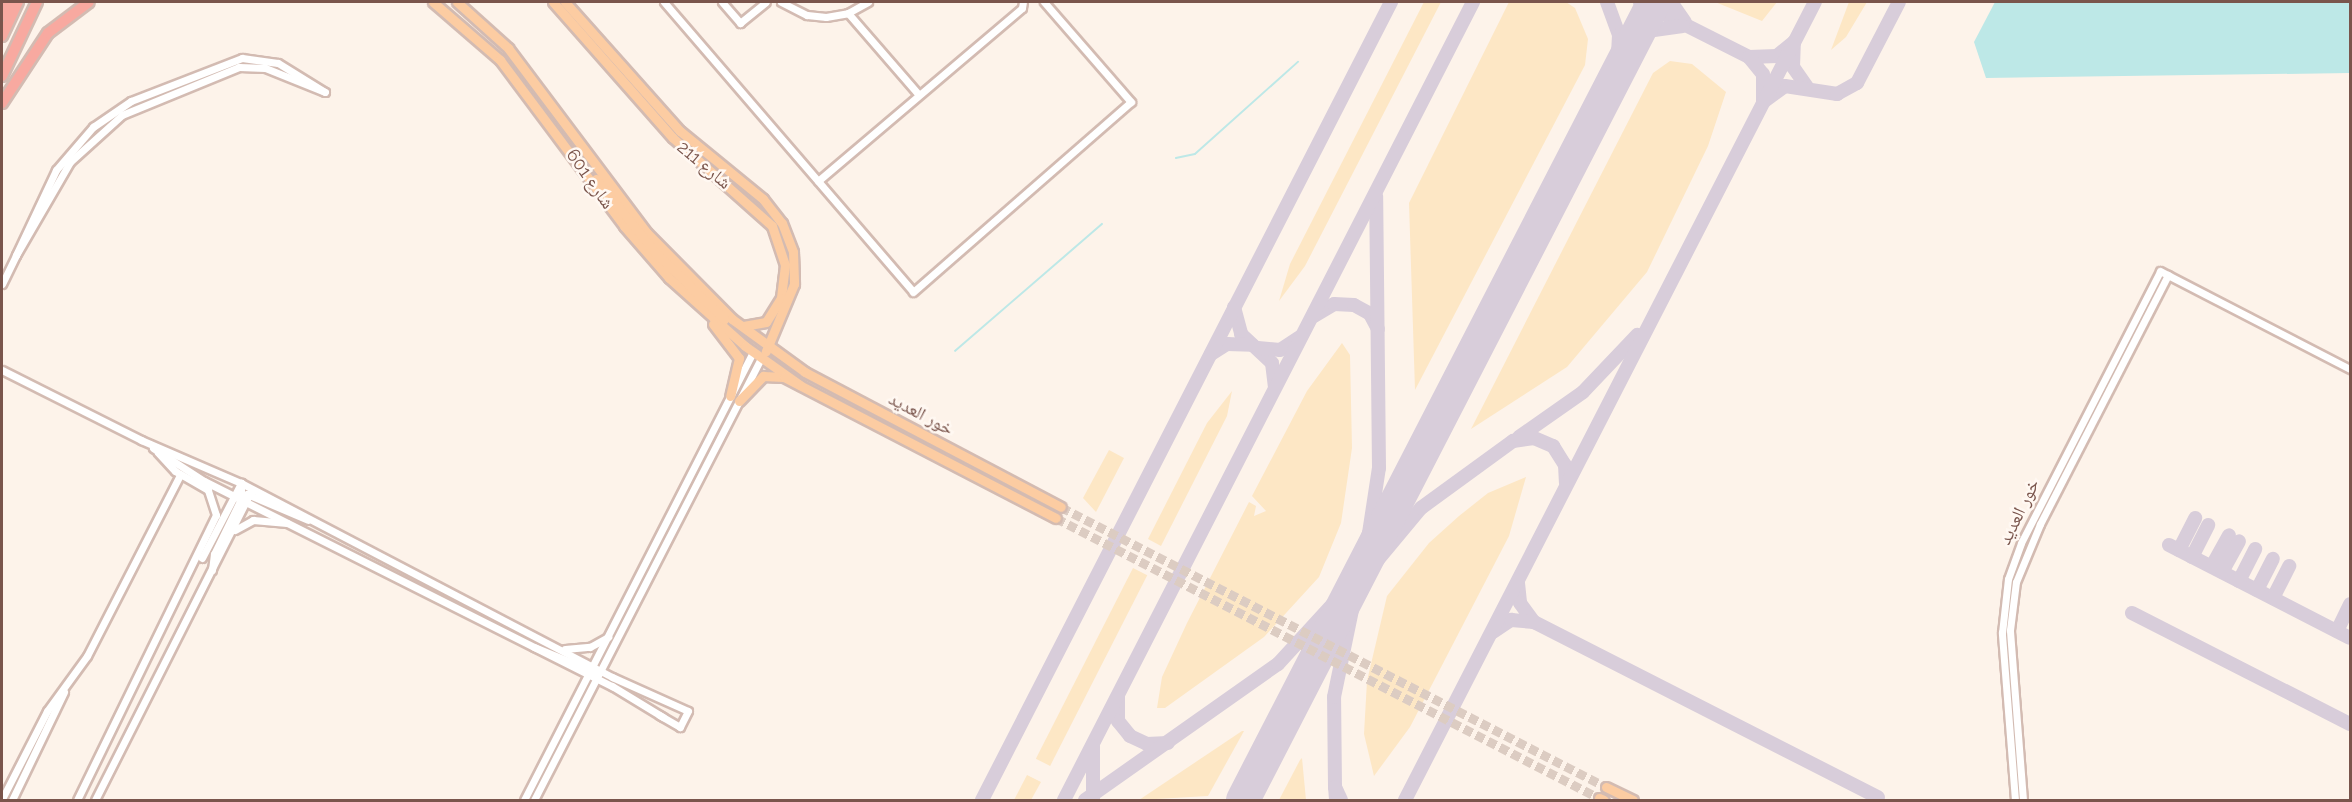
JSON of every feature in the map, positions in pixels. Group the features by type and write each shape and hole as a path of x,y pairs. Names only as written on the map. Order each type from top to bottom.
{"highway":[{"path":"2,15 8,2"},
{"path":"2,36 18,2"},
{"path":"2,76 37,2"},
{"path":"2,103 43,40 88,2"}],"main road":[{"name":"شارع 601","path":"433,2 500,60 580,162 630,234 707,314 762,352"},
{"name":"شارع 601","path":"456,2 519,61 658,244 740,326 762,352"},
{"name":"شارع 211","path":"553,2 668,133 772,226 784,265 781,298 766,322 740,326"},
{"name":"شارع 211","path":"565,2 675,126 763,199 782,223 793,252 794,284 762,352"},
{"path":"580,162 680,279 800,385 1056,518"},
{"path":"707,314 739,358 730,396"},
{"name":"خور العديد","path":"762,352 1061,507"},
{"path":"739,401 763,376 800,385"},
{"path":"1606,787 1633,801"}],"street":[{"path":"664,2 913,292 1131,102 1044,2"},
{"path":"722,2 740,23 766,2"},
{"path":"782,2 807,15 848,13 868,2"},
{"path":"818,181 919,96 1023,2"},
{"path":"848,13 919,96"},
{"path":"2,284 16,255 62,160 93,126 121,106 242,58 278,63 325,88 320,93 274,70 239,66 122,115 70,162 16,255"},
{"path":"2164,273 2350,369"},
{"name":"خور العديد","path":"2015,801 2002,633 2008,579 2021,543 2164,273"},
{"name":"خور العديد","path":"2023,801 2010,630 2016,582 2036,532 2164,273"},
{"path":"532,801 596,680 594,671 610,636 730,396 762,352"},
{"path":"524,801 739,401 762,352"},
{"path":"2,369 141,440 241,483 245,496 231,534 95,801"},
{"path":"141,440 156,451 180,475 204,486 216,504 197,563"},
{"path":"156,451 245,496 288,523 531,648 664,699 688,711 680,727 596,680"},
{"path":"12,801 64,693 180,475"},
{"path":"212,572 214,554 245,496 241,483"},
{"path":"245,496 313,520 564,649 594,671"},
{"path":"77,801 197,563 245,496"},
{"path":"231,534 253,520 288,523"},
{"path":"564,649 590,647 610,636"},
{"path":"2,799 47,711 64,693"},
{"path":"657,714 664,699"},
{"path":"532,801 547,768 543,762"}],"sand":[{"path":"1424,2 1441,2 1305,266 1279,301 1290,264"},
{"path":"1509,2 1566,2 1575,8 1588,39 1585,65 1415,390 1409,203"},
{"path":"1715,2 1777,2 1762,21"},
{"path":"1849,2 1867,2 1846,37 1831,50"},
{"path":"1670,61 1692,64 1726,92 1708,146 1647,272 1567,367 1471,429 1653,73"},
{"path":"1342,343 1350,355 1352,448 1341,523 1319,577 1264,637 1165,708 1157,708 1162,677 1187,623 1249,502 1256,506 1254,516 1266,511 1252,496 1307,391"},
{"path":"1232,391 1227,416 1161,546 1148,539 1207,423"},
{"path":"1109,450 1124,458 1096,512 1083,498"},
{"path":"1526,477 1509,536 1410,727 1374,776 1364,734 1367,681 1387,596 1429,543 1459,516 1488,493"},
{"path":"1133,568 1147,575 1050,766 1036,759"},
{"path":"1242,731 1244,731 1208,796 1139,800"},
{"path":"1302,758 1306,800 1279,800 1300,760"},
{"path":"1027,775 1041,782 1031,800 1014,800"}],"water":[{"path":"1995,2 2350,2 2350,73 1986,78 1974,42"}],"waterway":[{"path":"1176,158 1195,154 1298,62"},
{"path":"955,351 1102,224"}],"taxiway":[{"path":"982,800 1391,2"},
{"path":"1064,800 1473,2"},
{"path":"1607,2 1619,35 1617,72"},
{"path":"1640,2 1757,61"},
{"path":"1671,2 1685,22"},
{"path":"1405,800 1815,2"},
{"path":"1807,87 1793,67 1794,42 1777,56 1749,57 1763,74 1763,102 1785,86 1837,94 1857,83 1899,2"},
{"path":"1628,50 1647,31 1683,26"},
{"path":"1343,605 1369,533 1379,468 1376,196"},
{"path":"1314,316 1334,304 1354,305 1370,314 1378,329"},
{"path":"1234,307 1241,334 1272,363 1275,386"},
{"path":"1519,437 1583,392 1637,335"},
{"path":"1258,348 1280,350 1300,337"},
{"path":"1211,354 1227,344 1252,345"},
{"path":"1356,586 1421,508 1513,441 1534,438 1553,446 1565,465 1566,483"},
{"path":"2179,550 2195,518"},
{"path":"2192,557 2208,525"},
{"path":"2212,566 2229,535"},
{"path":"2222,572 2239,541"},
{"path":"2169,545 2350,638"},
{"path":"2239,581 2255,549"},
{"path":"2257,590 2273,559"},
{"path":"2273,598 2289,566"},
{"path":"1518,583 1520,603 1534,622 1878,797"},
{"path":"1085,800 1278,664 1344,592"},
{"path":"1335,787 1334,697 1355,596"},
{"path":"2337,631 2350,604"},
{"path":"2132,613 2350,724"},
{"path":"1493,632 1511,620 1534,622"},
{"path":"1118,697 1118,721 1130,736 1147,744 1168,743"},
{"path":"1093,746 1093,800"},
{"path":"1336,800 1335,787 1341,800"}],"runway":[{"path":"1243,800 1654,2"}],"tunnel":[{"path":"1061,507 1606,787"},
{"path":"1056,518 1599,798"}]}
